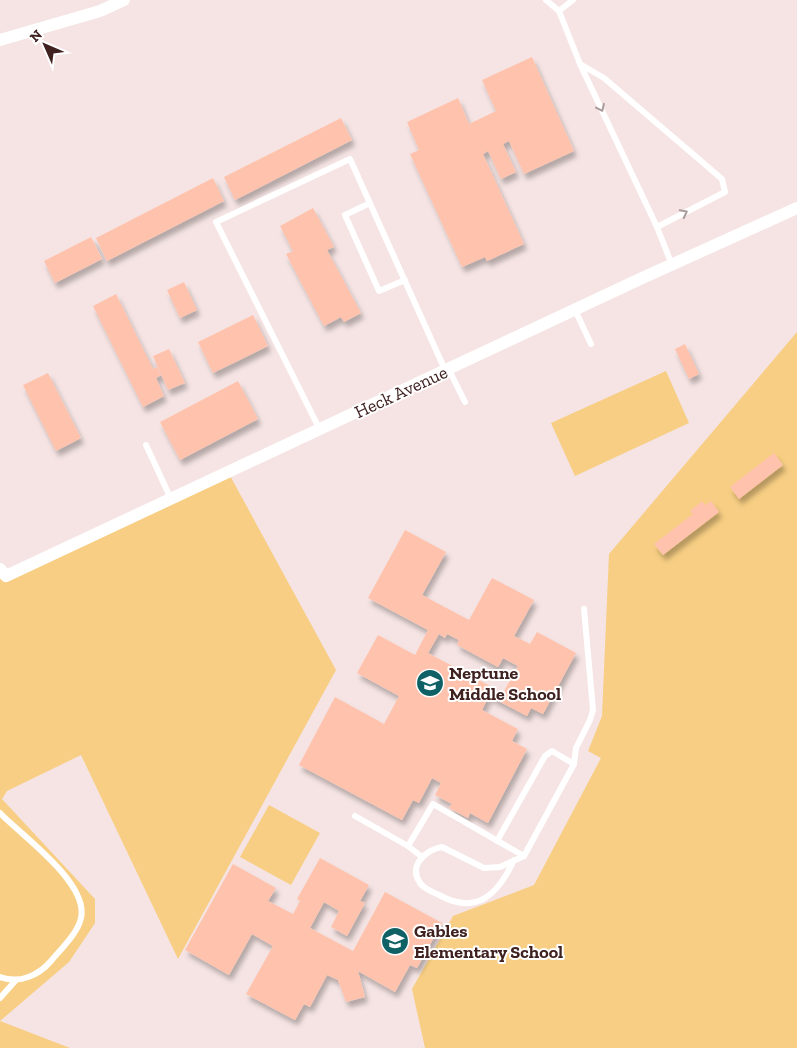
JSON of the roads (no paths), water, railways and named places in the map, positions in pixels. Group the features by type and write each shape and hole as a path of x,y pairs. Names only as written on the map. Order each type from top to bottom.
{"street":[{"path":"0,40 100,11 124,0"},
{"name":"Heck Avenue","path":"2,575 171,499 797,208"}],"lane":[{"path":"546,0 558,11 580,64 657,227 672,265"},
{"path":"558,11 573,0"},
{"path":"580,64 604,78 722,179 725,192 657,227"},
{"path":"320,430 216,222 350,159 448,371 465,402"},
{"path":"370,204 345,216 379,291 405,280"},
{"path":"575,310 592,344"},
{"path":"146,445 171,499"},
{"path":"514,860 505,879 491,895 471,904 458,903 424,887 420,883 416,870 422,857 429,850 442,848 484,868 500,867 514,860 524,856 574,764 576,748 590,720 592,710 584,609"},
{"path":"498,841 545,756 552,751 574,764"},
{"path":"408,846 432,804 524,856"},
{"path":"0,812 49,859 73,886 82,907 82,917 78,927 50,963 34,975 16,980 0,977"},
{"path":"355,816 408,846 422,857"},
{"path":"0,998 16,980"}],"place":[{"name":"Neptune Middle School","path":"430,683"},
{"name":"Gables Elementary School","path":"395,941"}]}
